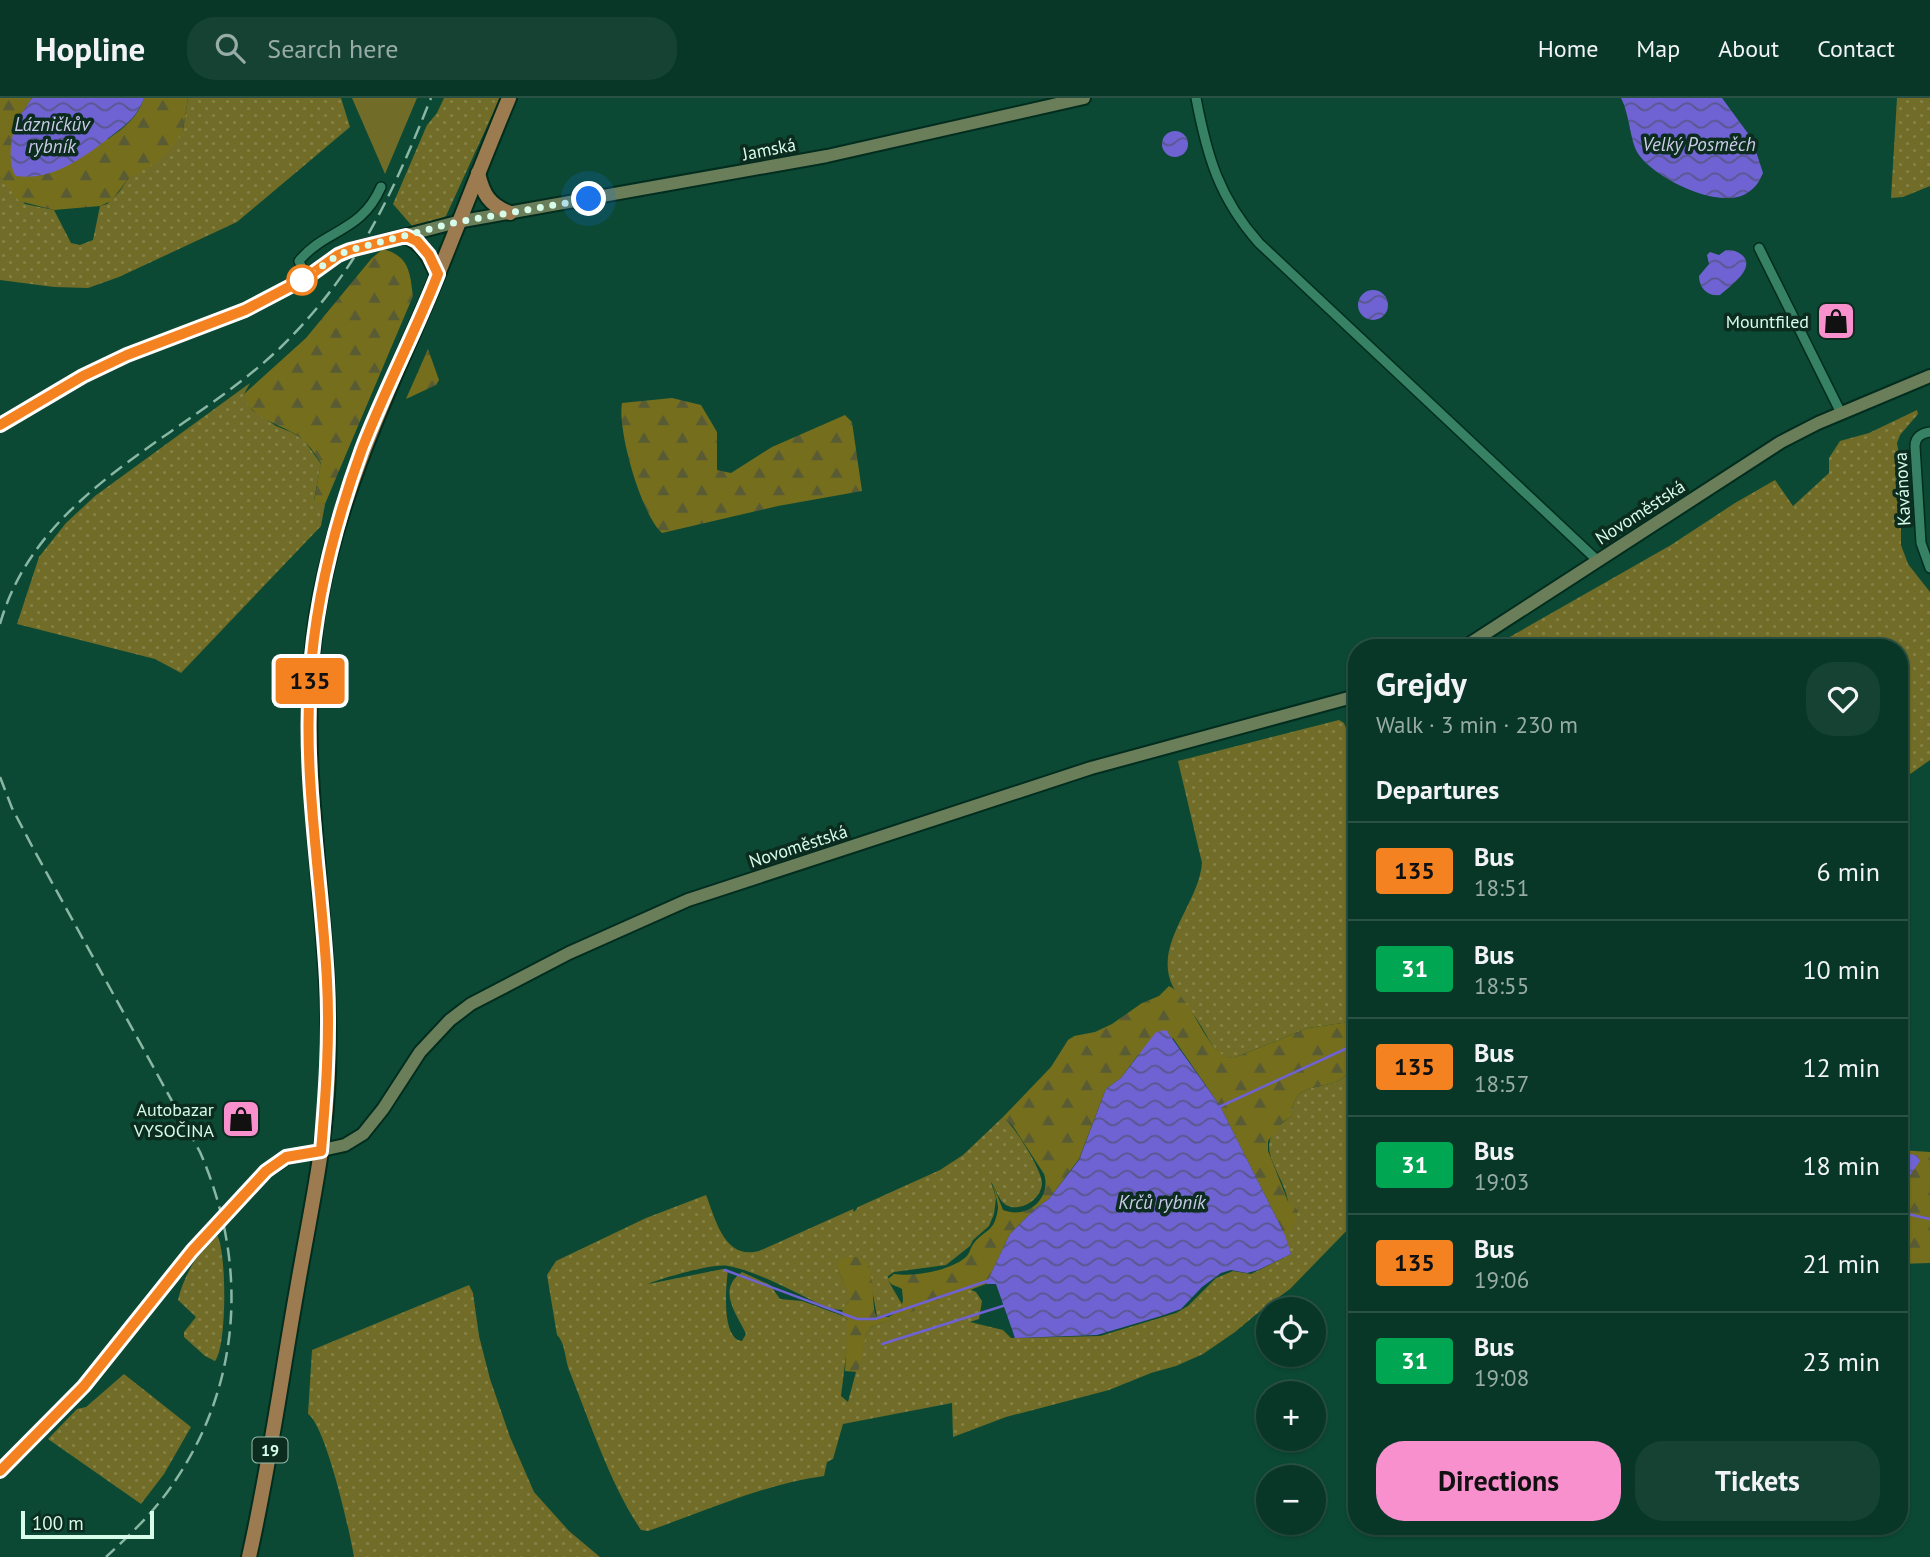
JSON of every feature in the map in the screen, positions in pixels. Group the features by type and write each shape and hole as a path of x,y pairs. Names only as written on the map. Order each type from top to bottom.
{"main road":[{"name":"19","path":"249,1557 265,1481 321,1151 328,1075 327,982 308,750 310,680 319,601 334,533 363,447 438,274 509,98"},
{"path":"478,173 487,199 495,207 510,213"},
{"path":"406,236 417,241 429,255 438,274"}],"street":[{"name":"Jamská","path":"0,425 83,376 127,355 245,310 306,278 338,255 350,250 457,222 827,156 1084,98"},
{"path":"1196,98 1205,144 1217,181 1244,226 1598,561"},
{"path":"306,278 299,261 307,252 354,223 370,208 381,187"},
{"path":"1759,248 1841,413"},
{"name":"Novoměstská","path":"1477,639 1781,442 1806,428 1930,376"},
{"name":"Kavánova","path":"1927,552 1921,543 1915,442 1923,433 1930,432"},
{"path":"1927,552 1930,568"},
{"name":"Novoměstská","path":"0,1471 84,1386 192,1251 266,1171 286,1157 345,1145 363,1134 383,1109 420,1052 450,1020 471,1004 569,953 688,900 1091,768 1348,698"}],"shaded area":[{"path":"188,98 341,98 350,127 237,222 119,277 88,288 0,280 0,177 25,204 54,210 71,243 80,245 93,240 100,206 107,204 128,179 183,130"},
{"path":"352,98 417,98 385,174"},
{"path":"444,98 500,98 446,216 412,226 393,204 427,125"},
{"path":"1897,98 1930,98 1930,186 1903,197 1891,198"},
{"path":"250,383 244,394 252,410 304,440 321,464 314,500 325,504 321,526 181,673 155,659 17,624 39,557 66,523 95,496"},
{"path":"1917,410 1918,414 1900,435 1897,443 1901,467 1901,545 1908,564 1930,592 1930,760 1908,776 1908,639 1506,639 1671,545 1775,480 1793,506 1829,473 1829,458 1840,441 1869,433"},
{"path":"1339,720 1344,723 1348,733 1348,1022 1308,1028 1234,1058 1228,1057 1218,1052 1175,991 1168,971 1168,956 1172,940 1199,878 1202,863 1178,761"},
{"path":"1348,1073 1348,1229 1290,1289 1279,1297 1256,1297 1256,1314 1203,1354 1109,1390 1006,1417 953,1437 952,1403 843,1424 833,1459 827,1462 824,1476 779,1485 648,1531 641,1530 610,1473 569,1370 562,1342 557,1335 547,1275 556,1261 646,1218 706,1195 718,1226 729,1244 737,1250 759,1251 853,1209 854,1212 858,1207 940,1170 963,1155 1003,1117 1032,1158 1041,1177 1041,1189 1029,1203 1012,1207 1001,1200 991,1182 996,1198 994,1214 989,1226 970,1246 946,1265 894,1272 888,1276 903,1306 896,1313 877,1317 868,1266 837,1267 849,1294 849,1301 842,1310 830,1309 766,1278 728,1266 700,1269 648,1284 728,1270 728,1322 735,1338 742,1341 746,1334 729,1294 734,1279 742,1272 770,1285 780,1299 802,1301 843,1316 848,1320 849,1331 841,1396 848,1402 866,1334 871,1327 969,1289 976,1292 982,1301 979,1319 970,1322 1003,1330 1011,1338 1100,1336 1176,1313 1188,1306 1216,1278 1233,1271 1251,1274 1291,1254 1284,1234 1288,1201 1271,1156 1271,1136 1292,1116 1293,1105 1301,1093 1338,1081"},
{"path":"217,1235 223,1260 224,1320 219,1353 215,1361 205,1356 184,1337 184,1332 196,1317 178,1300 192,1266 207,1243"},
{"path":"469,1285 473,1293 479,1336 490,1379 510,1437 534,1492 569,1531 600,1557 354,1557 329,1458 315,1423 308,1414 312,1350"},
{"path":"124,1374 191,1427 164,1474 141,1504 48,1439 77,1409 86,1407"}],"green space":[{"path":"0,98 32,98 16,123 108,139 130,122 144,98 188,98 183,130 176,142 157,162 128,179 111,201 100,206 54,210 19,201 0,177"},
{"path":"383,249 398,256 407,266 413,296 325,504 314,501 321,463 307,443 261,417 248,404 244,394 306,338 372,258"},
{"path":"428,349 439,380 436,385 406,399"},
{"path":"672,398 701,405 717,432 717,470 731,473 772,447 845,415 852,422 862,491 778,506 662,533 654,524 639,492 627,452 621,416 622,403"},
{"path":"1169,986 1178,993 1216,1049 1224,1056 1234,1058 1308,1028 1348,1022 1348,1073 1338,1081 1301,1093 1293,1105 1292,1116 1284,1121 1268,1141 1268,1151 1289,1204 1298,1210 1294,1225 1285,1235 1220,1106 1173,1038 1138,1055 1121,1078 1106,1089 1079,1159 1049,1199 1010,1234 986,1284 871,1327 866,1334 858,1372 845,1371 848,1320 843,1316 842,1310 849,1301 849,1295 837,1267 841,1259 862,1259 867,1265 875,1313 877,1317 889,1317 901,1309 903,1300 902,1289 888,1279 894,1274 932,1272 959,1262 992,1226 998,1208 992,1182 1003,1210 1021,1212 1036,1205 1044,1191 1044,1174 1013,1126 1003,1117 1051,1067 1068,1040 1112,1024 1142,1003 1159,996"},
{"path":"1908,1151 1930,1152 1930,1263 1908,1264"}],"water":[{"name":"Lázničkův rybník","path":"32,98 144,98 128,122 75,162 41,175 16,176 11,157 13,134"},
{"name":"Velký Posměch","path":"1621,98 1722,98 1752,139 1763,173 1755,187 1738,197 1707,196 1674,183 1660,174 1636,150"},
{"path":"1175,131 1184,135 1188,144 1184,153 1175,157 1166,153 1162,144 1166,135"},
{"path":"1726,250 1742,255 1746,266 1740,277 1720,295 1712,295 1702,288 1699,276 1709,264 1707,255 1710,252 1719,255"},
{"path":"1373,290 1379,291 1387,299 1387,311 1379,319 1373,320 1367,319 1359,311 1358,305 1359,299 1367,291"},
{"name":"Krčů rybník","path":"1166,1030 1220,1106 1285,1235 1291,1254 1247,1273 1231,1270 1221,1273 1202,1287 1181,1309 1161,1316 1097,1335 1015,1338 996,1284 986,1284 1010,1234 1049,1199 1079,1160 1106,1089 1121,1078 1156,1032"},
{"path":"1908,1154 1917,1155 1920,1161 1908,1178"}],"waterway":[{"path":"1219,1107 1348,1048"},
{"path":"1908,1214 1930,1219"},
{"path":"725,1270 857,1319 875,1319 990,1280"},
{"path":"882,1344 1006,1305"}],"railway":[{"path":"0,624 19,576 47,536 82,500 120,468 244,378 282,346 309,318 332,289 370,230 402,167 431,98"},
{"path":"0,777 12,808 33,848 200,1152 226,1234 231,1276 231,1318 226,1359 215,1400 199,1440 170,1489 144,1520 106,1557"}],"bus line":[{"name":"135","path":"0,425 83,376 127,355 245,310 306,278 338,255 350,250 406,236 417,241 429,255 438,274 363,447 334,533 319,601 310,680 308,750 327,982 328,1075 321,1151 286,1157 266,1171 192,1251 84,1386 0,1471"}],"place":[{"name":"Mountfiled","path":"1836,321"},
{"name":"Autobazar VYSOČINA","path":"241,1119"}],"route":[{"path":"302,280 338,255 350,250 457,222 589,199"}]}
